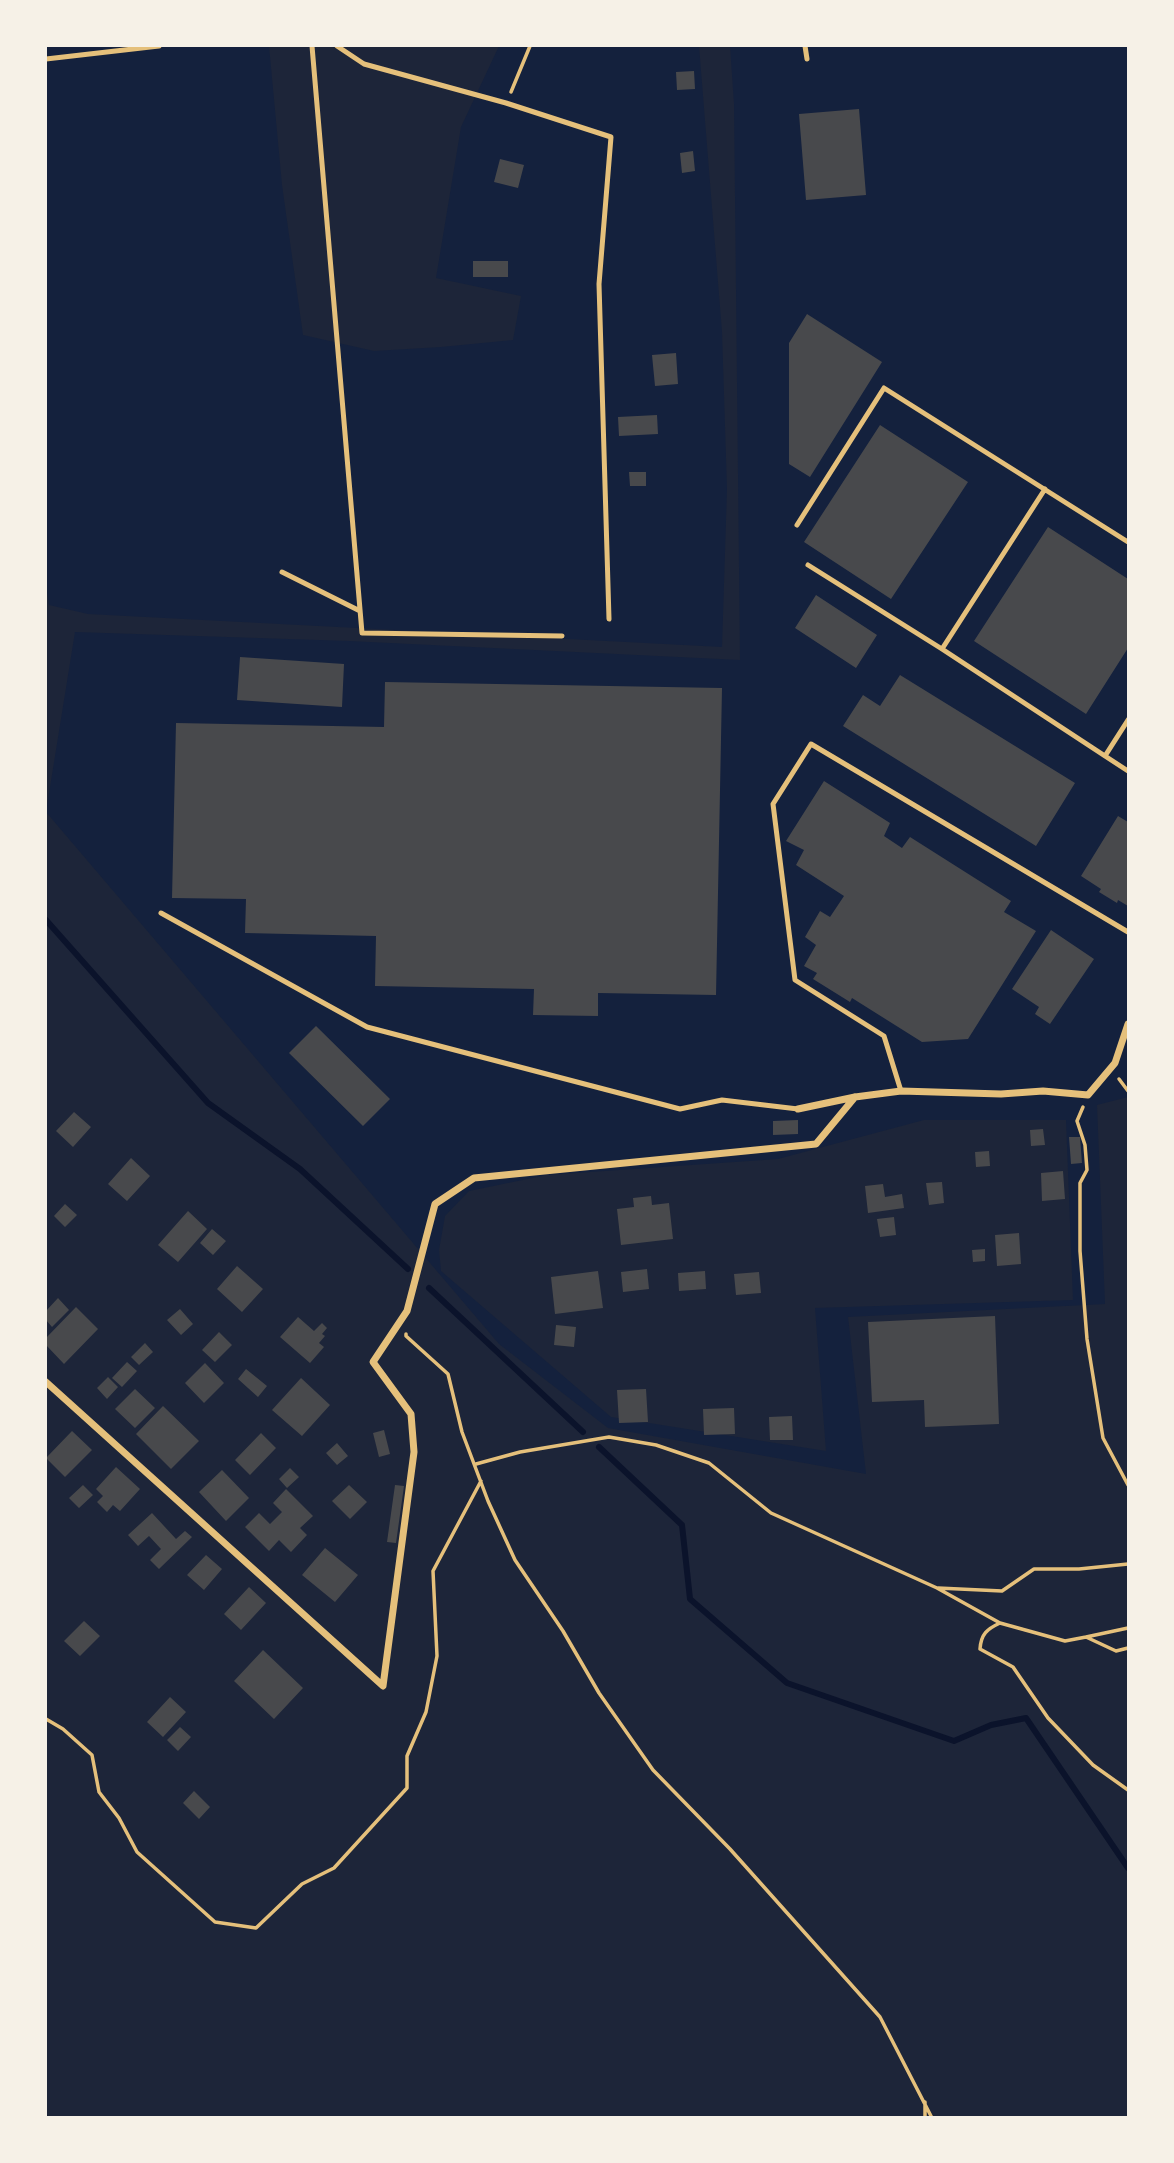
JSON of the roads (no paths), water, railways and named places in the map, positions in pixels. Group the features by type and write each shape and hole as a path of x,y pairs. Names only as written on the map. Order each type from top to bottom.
{"street":[{"path":"798,1109 901,1091 1001,1094 1042,1091 1088,1095 1115,1063 1129,1024"},
{"path":"46,1382 383,1686 414,1452 411,1414 373,1362 407,1311 435,1204 474,1178 816,1144 855,1097"}],"lane":[{"path":"46,59 159,46"},
{"path":"312,46 362,633 562,636"},
{"path":"337,46 364,64 506,103 611,137 599,284 609,618"},
{"path":"805,46 807,59"},
{"path":"797,526 884,388 1129,542"},
{"path":"942,649 1045,489"},
{"path":"808,565 1129,771"},
{"path":"282,572 360,611"},
{"path":"1105,756 1129,720"},
{"path":"901,1091 884,1036 795,981 773,804 811,744 1129,932"},
{"path":"162,913 367,1027 680,1109 722,1100 798,1109"}],"waterway":[{"path":"46,920 208,1103 300,1169 408,1269"},
{"path":"429,1288 583,1432"},
{"path":"599,1447 682,1525 690,1599 787,1683 954,1741 991,1725 1026,1718 1128,1868"}]}
